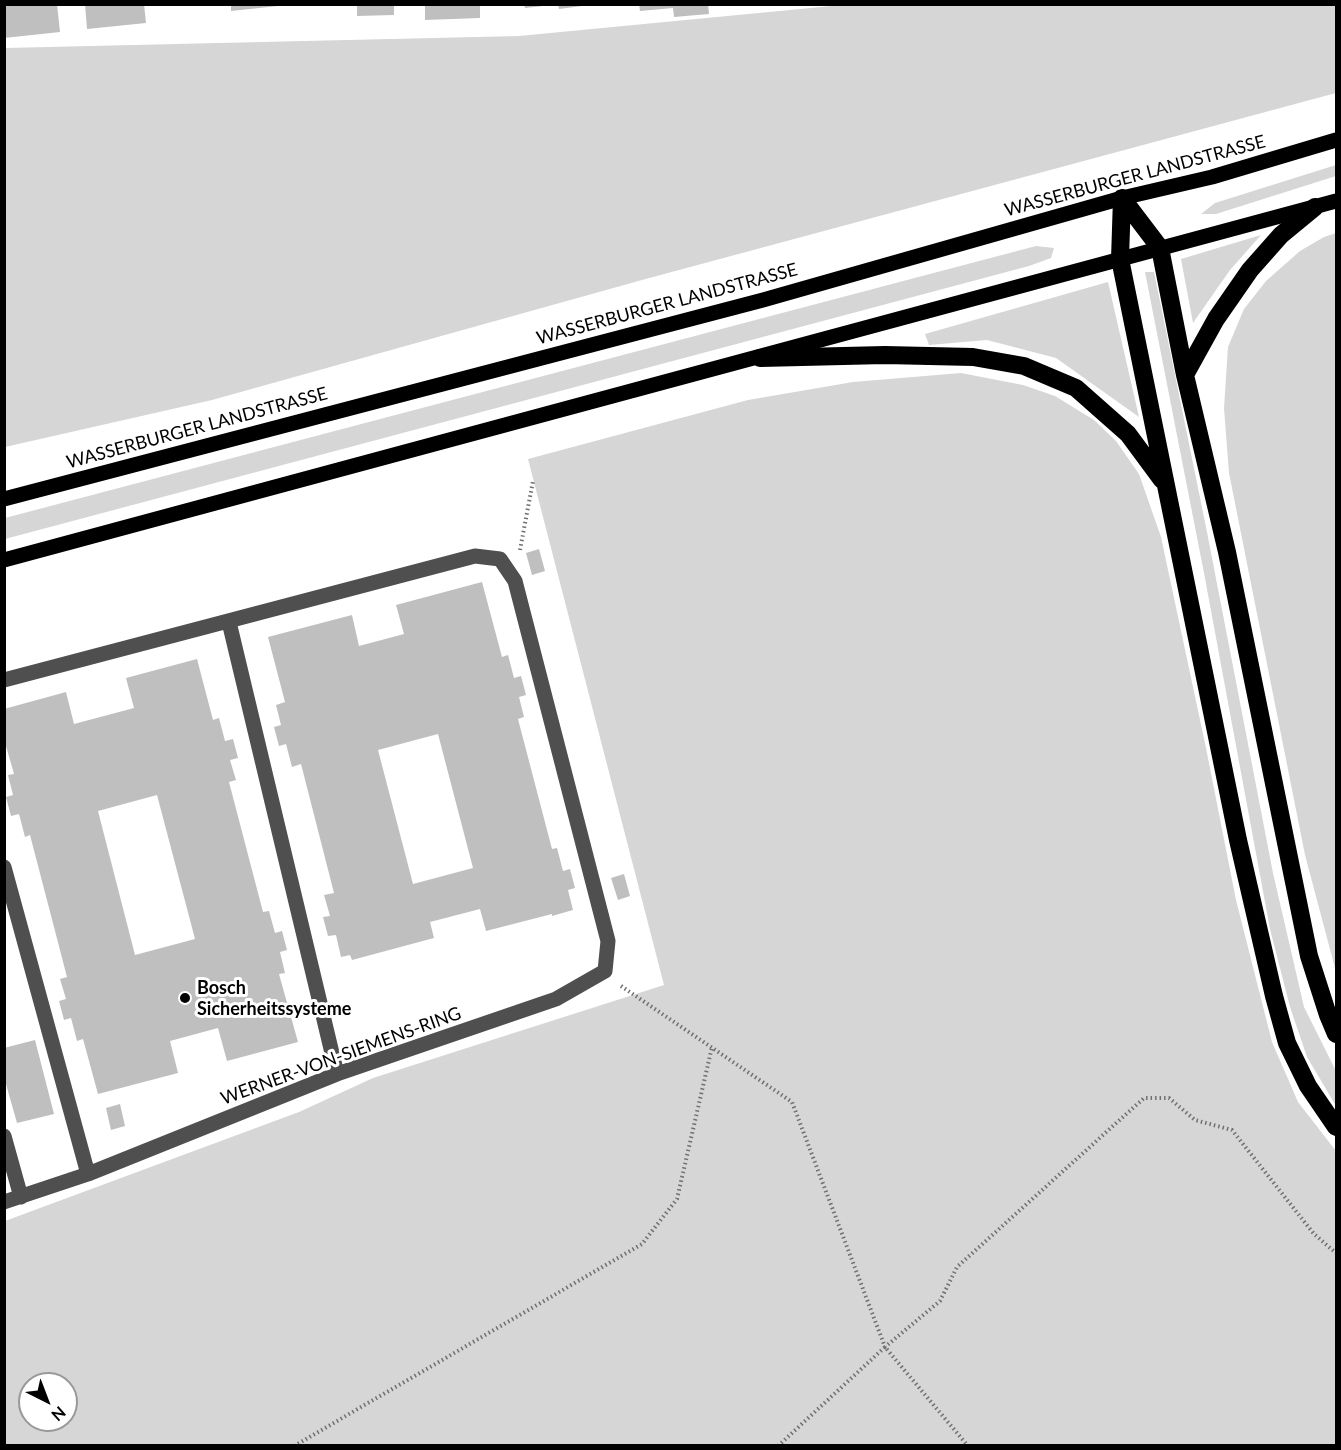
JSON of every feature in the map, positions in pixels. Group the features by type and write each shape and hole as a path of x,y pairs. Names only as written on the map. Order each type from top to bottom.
{"highway":[{"path":"1122,198 1160,248 1185,375 1227,552 1309,956 1336,1034"},
{"path":"1122,198 1120,259 1238,840 1287,1043 1308,1086 1336,1127"},
{"path":"1185,375 1216,319 1250,270 1281,235 1315,207"},
{"path":"760,358 885,355 973,357 1024,366 1076,388 1128,434 1166,484"}],"main road":[{"name":"WASSERBURGER LANDSTRASSE","path":"4,499 763,300 1122,198 1212,177 1336,140"},
{"path":"4,560 1336,201"}],"street":[{"path":"4,680 475,556 500,558 515,581 606,935 605,971"},
{"path":"229,622 337,1074"},
{"path":"4,867 88,1174"},
{"name":"WERNER-VON-SIEMENS-RING","path":"4,1202 88,1174 337,1074 556,999 605,971"},
{"path":"4,1136 21,1197"}],"path":[{"path":"515,581 533,481"},
{"path":"605,971 627,991 792,1101 885,1347 968,1446"},
{"path":"294,1446 642,1244 677,1199 712,1047"},
{"path":"778,1446 885,1347 940,1300 957,1268 1144,1098 1169,1098 1195,1120 1232,1130 1314,1234 1336,1253"}],"shaded area":[{"path":"842,5 1336,5 1336,93 642,280 212,400 5,447 5,48 519,36"},
{"path":"1336,165 1336,176 1216,214 1201,214 1215,203"},
{"path":"1336,233 1336,972 1305,855 1229,473 1224,408 1228,347 1244,309 1266,281 1300,251"},
{"path":"1261,235 1230,270 1193,323 1181,259"},
{"path":"1036,246 1054,248 1051,258 1029,266 5,539 5,518"},
{"path":"1145,272 1154,272 1273,873 1304,1007 1336,1071 1336,1106 1307,1057 1290,1007 1270,929"},
{"path":"1108,282 1139,417 1056,358 987,340 929,345 925,334"},
{"path":"961,373 1023,385 1055,396 1094,420 1116,441 1139,474 1161,537 1236,900 1272,1042 1298,1102 1336,1151 1336,1445 5,1445 5,1221 299,1112 373,1078 664,985 528,459 748,400 853,382"}],"building":[{"path":"4,4 57,4 60,32 4,38"},
{"path":"85,4 144,4 146,23 87,29"},
{"path":"231,4 278,4 278,6 231,11"},
{"path":"357,4 394,4 394,15 357,16"},
{"path":"425,4 480,4 480,18 425,20"},
{"path":"524,4 542,4 543,6 525,8"},
{"path":"558,4 582,4 582,6 559,9"},
{"path":"639,4 708,4 709,14 674,17 673,8 640,11"},
{"path":"539,549 545,571 532,575 526,553"},
{"path":"482,582 502,657 508,655 514,678 521,676 526,695 519,697 524,717 518,719 552,849 557,848 563,871 570,869 575,888 568,890 573,910 486,931 480,909 430,922 434,938 352,960 350,955 341,957 336,935 328,936 323,917 330,916 324,895 334,893 301,764 292,767 286,744 279,746 274,727 281,725 276,705 285,702 268,637 352,615 359,646 404,634 396,605","holes":["438,734 473,868 413,884 378,750"]},
{"path":"197,659 213,720 219,718 225,741 233,739 238,758 230,760 236,780 229,782 263,912 269,911 275,933 282,931 287,950 280,952 285,973 279,974 298,1042 227,1061 218,1028 170,1041 178,1073 98,1094 83,1039 77,1041 71,1018 64,1020 59,1001 66,999 60,979 67,977 30,835 25,837 19,814 11,816 6,797 13,795 8,775 14,774 4,739 4,709 66,692 74,724 134,708 126,678","holes":["157,795 195,939 135,955 98,811"]},
{"path":"624,874 630,896 618,900 611,878"},
{"path":"35,1040 54,1114 17,1123 4,1077 4,1048"},
{"path":"120,1104 125,1126 111,1130 106,1108"}],"place":[{"name":"Bosch Sicherheitssysteme","path":"185,998"}]}
